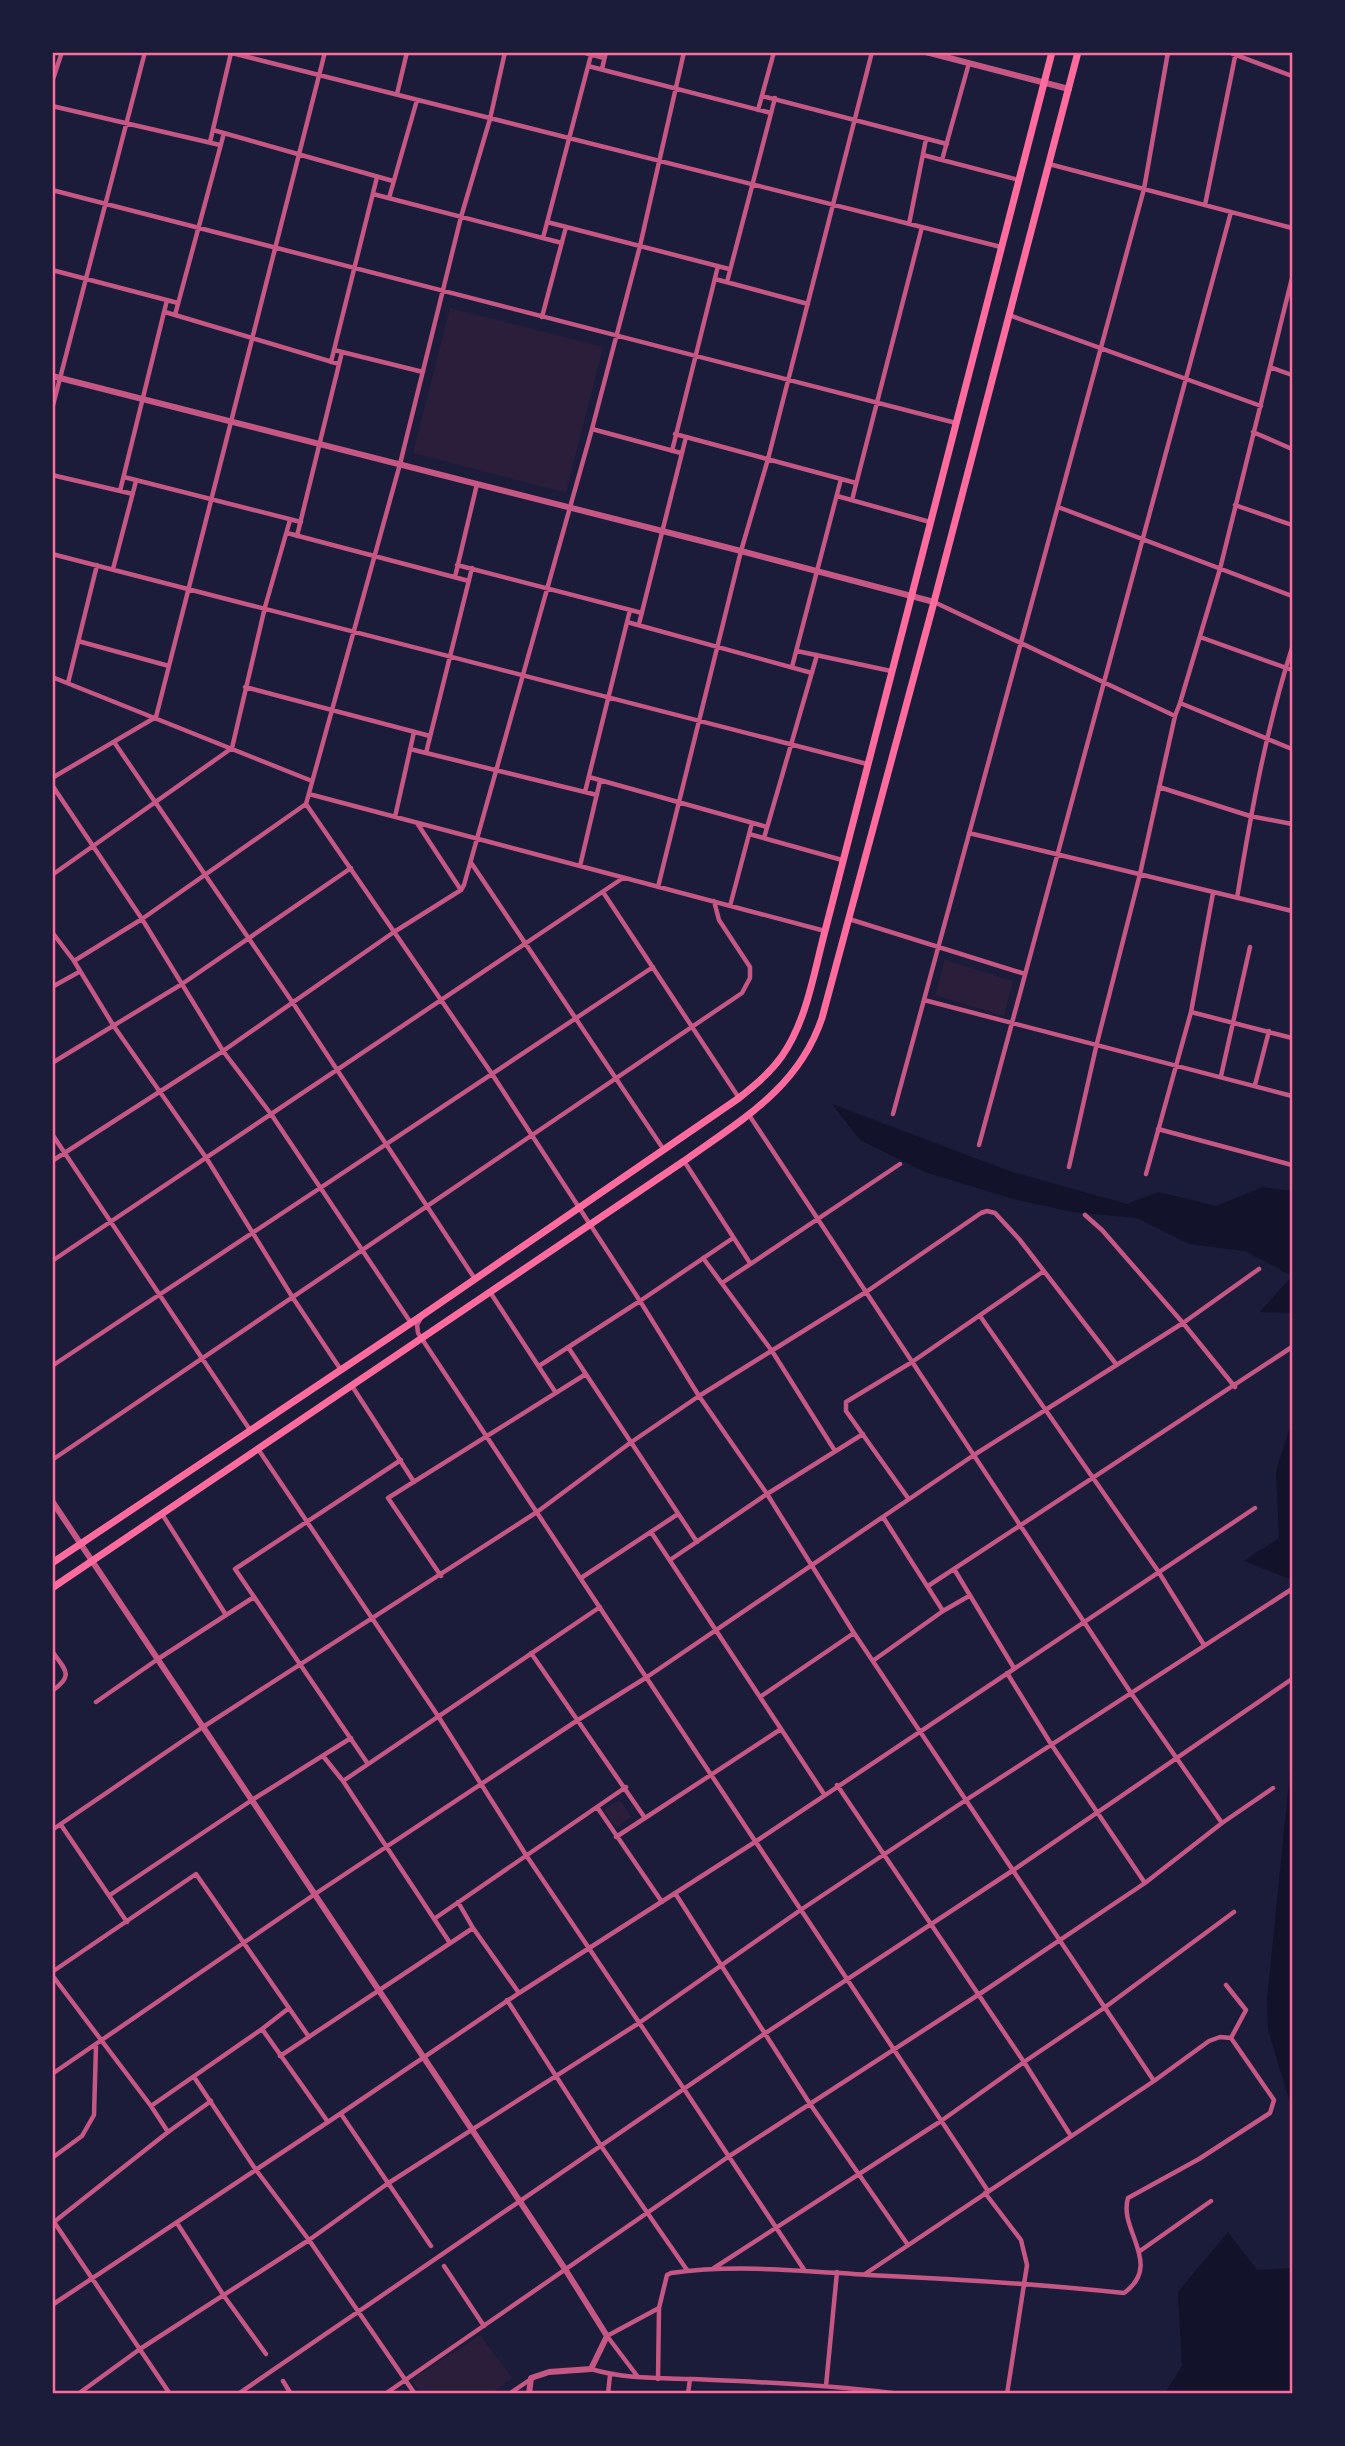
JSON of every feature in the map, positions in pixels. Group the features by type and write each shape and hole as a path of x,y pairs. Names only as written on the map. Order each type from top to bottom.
{"main road":[{"path":"52,1563 423,1315 738,1098 765,1076 790,1044 804,1007 825,931 1052,52"},
{"path":"52,1588 684,1161 749,1115 787,1081 811,1045 822,1018 1078,52"}],"street":[{"path":"52,82 62,52"},
{"path":"52,409 145,52"},
{"path":"52,778 156,717 325,52"},
{"path":"397,94 407,52"},
{"path":"74,961 142,919 306,804 400,464 505,52"},
{"path":"582,52 605,55 602,69"},
{"path":"52,1161 223,1051 394,932 461,890 479,839 617,336 684,52"},
{"path":"758,110 775,52"},
{"path":"658,887 741,551 768,459 873,52"},
{"path":"926,52 950,55 969,63 1069,89"},
{"path":"893,1114 1144,189 1168,52"},
{"path":"1228,52 1293,76"},
{"path":"210,142 229,53 1001,247"},
{"path":"1205,205 1236,54"},
{"path":"543,238 591,55"},
{"path":"942,160 969,63"},
{"path":"588,66 771,113"},
{"path":"762,96 947,144"},
{"path":"726,282 775,98"},
{"path":"388,198 417,100"},
{"path":"52,106 220,145"},
{"path":"213,130 393,181"},
{"path":"175,315 224,133"},
{"path":"909,224 926,139"},
{"path":"923,155 1019,180"},
{"path":"1049,164 1293,228"},
{"path":"331,362 377,177"},
{"path":"52,191 956,423"},
{"path":"373,194 562,243"},
{"path":"979,1145 1231,212"},
{"path":"547,222 729,269"},
{"path":"542,317 566,227"},
{"path":"852,500 922,227"},
{"path":"672,451 718,266"},
{"path":"52,270 178,303"},
{"path":"1069,1167 1175,716 1220,569 1293,278"},
{"path":"715,279 808,304"},
{"path":"120,491 167,300"},
{"path":"1286,305 1293,307"},
{"path":"165,312 339,364"},
{"path":"1009,315 1261,406"},
{"path":"334,350 423,372"},
{"path":"297,536 342,352"},
{"path":"1270,367 1293,375"},
{"path":"52,376 662,530 934,602 1175,716"},
{"path":"592,429 681,453"},
{"path":"1253,432 1293,449"},
{"path":"676,434 856,483"},
{"path":"639,624 687,437"},
{"path":"52,475 133,494"},
{"path":"124,477 301,522"},
{"path":"792,667 841,479"},
{"path":"113,569 136,481"},
{"path":"454,577 478,484"},
{"path":"836,496 930,522"},
{"path":"1235,505 1293,524"},
{"path":"1058,506 1293,596"},
{"path":"52,875 232,748 265,607 290,520"},
{"path":"287,533 469,581"},
{"path":"52,554 867,764"},
{"path":"68,683 97,565"},
{"path":"457,565 642,612"},
{"path":"426,753 472,568"},
{"path":"585,792 630,610"},
{"path":"627,622 812,673"},
{"path":"1200,637 1293,670"},
{"path":"78,641 169,666"},
{"path":"1237,898 1250,816 1267,739 1293,648"},
{"path":"797,651 891,671"},
{"path":"764,838 817,655"},
{"path":"54,680 156,717 312,781"},
{"path":"245,687 430,736"},
{"path":"1180,704 1293,749"},
{"path":"395,817 415,732"},
{"path":"114,742 293,1003 475,1279"},
{"path":"410,749 597,794"},
{"path":"589,777 767,827"},
{"path":"580,866 600,780"},
{"path":"52,785 142,919 223,1051 271,1114 411,1323"},
{"path":"1159,787 1250,816 1293,824"},
{"path":"309,794 825,931"},
{"path":"306,804 492,1074 699,1396 767,1494 854,1633 1154,2081"},
{"path":"417,823 461,890"},
{"path":"730,906 752,823"},
{"path":"969,833 1293,911"},
{"path":"749,834 842,860"},
{"path":"472,863 664,1150"},
{"path":"52,1063 182,984 351,868"},
{"path":"52,1261 623,878"},
{"path":"603,892 738,1098"},
{"path":"1146,1174 1191,1012 1213,893"},
{"path":"52,1460 742,993 750,978 750,967 719,920 714,901"},
{"path":"848,919 1025,974"},
{"path":"52,932 207,1159 341,1370"},
{"path":"1221,1076 1250,947"},
{"path":"52,1366 253,1230 653,967"},
{"path":"52,987 79,972"},
{"path":"924,1000 1293,1096"},
{"path":"1191,1012 1293,1038"},
{"path":"1255,1085 1269,1031"},
{"path":"749,1115 1131,1693 1222,1823"},
{"path":"1158,1129 1293,1165"},
{"path":"52,1134 251,1431"},
{"path":"684,1161 750,1263"},
{"path":"722,1283 900,1164"},
{"path":"52,1830 203,1727 537,1513 630,1443 699,1396 866,1292 975,1216 987,1211 995,1213 1019,1239 1116,1364"},
{"path":"1085,1215 1183,1323 1235,1387"},
{"path":"539,1366 733,1238"},
{"path":"703,1258 772,1351 835,1451"},
{"path":"52,2074 315,1894 717,1631 974,1455 1183,1323 1259,1269"},
{"path":"908,1499 846,1411 846,1402 912,1362 1044,1271"},
{"path":"490,1293 556,1393"},
{"path":"423,1315 417,1328 421,1339 1021,2241 1027,2265 1026,2283 1007,2393"},
{"path":"980,1316 1158,1571 1204,1645"},
{"path":"568,1347 697,1542"},
{"path":"928,1586 1293,1347"},
{"path":"441,1576 388,1498 586,1374"},
{"path":"352,1386 415,1482"},
{"path":"670,1560 767,1494 863,1434"},
{"path":"258,1448 805,2272"},
{"path":"368,1764 235,1569 401,1460"},
{"path":"52,1501 565,2269 607,2336 639,2377"},
{"path":"52,2305 507,2000 755,1842 1255,1508"},
{"path":"162,1514 226,1615"},
{"path":"581,1578 678,1514"},
{"path":"883,1517 943,1611"},
{"path":"651,1532 824,1794"},
{"path":"954,1569 1014,1668"},
{"path":"78,2393 309,2240 387,2184 639,2023 802,1909 966,1800 1293,1589"},
{"path":"874,1660 969,1596"},
{"path":"96,1703 254,1597"},
{"path":"343,1781 600,1606"},
{"path":"760,1696 854,1633"},
{"path":"52,1651 67,1673 65,1682 52,1691"},
{"path":"531,1653 645,1818"},
{"path":"1007,1674 1145,1883"},
{"path":"239,2393 684,2089 1012,1871 1293,1679"},
{"path":"616,1837 781,1729"},
{"path":"110,1895 351,1738"},
{"path":"323,1756 343,1781 450,1943"},
{"path":"837,1785 1071,2136"},
{"path":"434,1919 626,1787"},
{"path":"385,2393 728,2157 1145,1883 1222,1823 1273,1788"},
{"path":"597,1807 662,1902"},
{"path":"61,1825 127,1922"},
{"path":"168,2132 52,1974 196,1874 309,2037"},
{"path":"675,1893 764,2035 909,2246"},
{"path":"458,1902 519,1993"},
{"path":"713,2269 941,2121 1104,2008 1234,1912"},
{"path":"280,2056 473,1928"},
{"path":"1226,1985 1246,2010 1231,2038"},
{"path":"507,2000 601,2146 687,2271"},
{"path":"151,2106 289,2008"},
{"path":"262,2029 328,2122"},
{"path":"865,2274 1154,2081 1209,2041 1220,2037 1231,2038"},
{"path":"658,2379 659,2308 669,2273 713,2269 837,2272 1026,2283 1124,2293 1133,2286 1138,2277 1140,2250 1126,2207 1128,2198 1199,2159 1270,2113 1274,2100 1231,2038"},
{"path":"52,2158 82,2136 94,2115 96,2046"},
{"path":"194,2077 256,2170 309,2240 415,2393"},
{"path":"170,2393 53,2221 211,2101"},
{"path":"341,2113 431,2246"},
{"path":"1140,2250 1211,2201"},
{"path":"177,2223 265,2354"},
{"path":"444,2266 484,2326"},
{"path":"826,2386 837,2272"},
{"path":"591,2369 607,2336 659,2308"},
{"path":"509,2393 531,2378 549,2372 591,2369 610,2375 658,2379 826,2386 856,2391 900,2393"},
{"path":"608,2393 610,2375"},
{"path":"529,2393 531,2378"},
{"path":"688,2393 690,2379"},
{"path":"283,2381 291,2393"},
{"path":"774,2393 776,2384"}],"shaded area":[{"path":"450,308 603,347 566,493 413,453"},
{"path":"945,960 1013,981 1004,1016 935,995"},
{"path":"832,1104 1012,1172 1127,1204 1159,1192 1216,1206 1263,1187 1292,1191 1292,1276 1245,1251 1189,1244 1137,1218 1073,1212 1013,1199 925,1172 860,1140"},
{"path":"1292,1276 1292,1313 1260,1312"},
{"path":"1292,1421 1292,1580 1244,1561 1279,1538 1276,1471"},
{"path":"1292,1752 1292,2109 1268,2030 1267,2000"},
{"path":"620,1800 631,1817 616,1827 604,1810"},
{"path":"1228,2232 1257,2270 1292,2268 1292,2393 1165,2393 1182,2366 1178,2292"},
{"path":"480,2335 512,2378 493,2393 421,2393 411,2380"}]}
